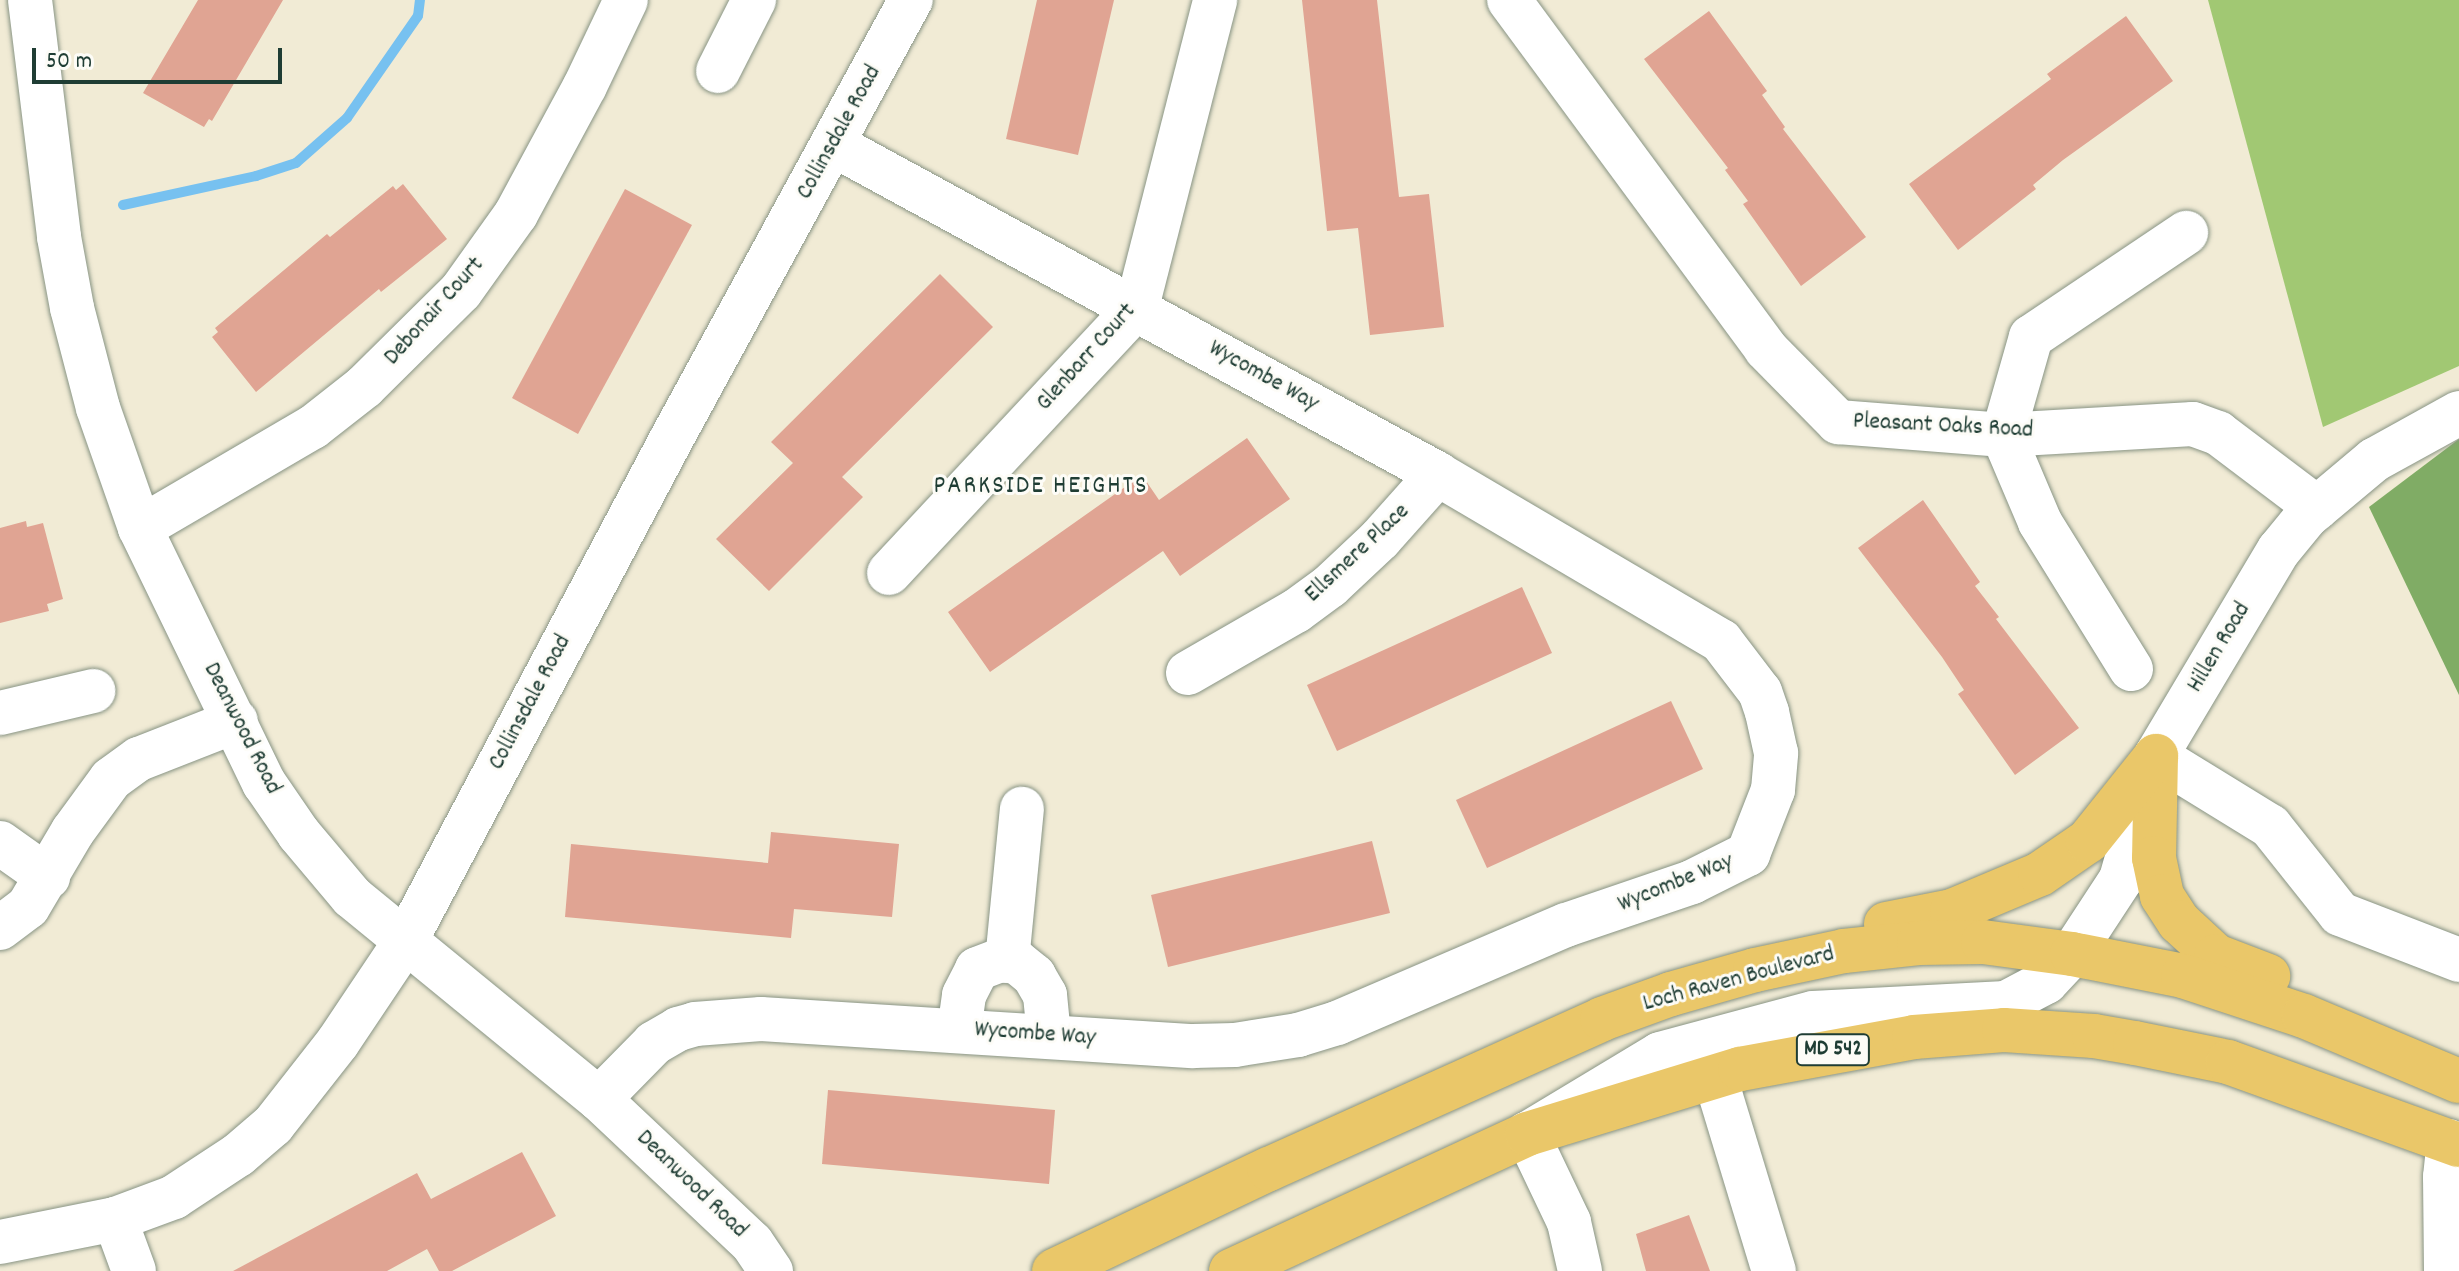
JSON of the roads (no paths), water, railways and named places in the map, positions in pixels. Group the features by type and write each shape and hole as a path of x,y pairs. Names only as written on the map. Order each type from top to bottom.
{"main road":[{"path":"1755,970 1865,929 1952,911 2040,874 2088,841 2113,815 2156,756"},
{"path":"2156,756 2154,858 2162,896 2179,922 2216,956 2366,1015 2458,1080"},
{"name":"Loch Raven Boulevard","path":"1054,1271 1532,1048 1671,994 1755,970 1844,951 1919,943 1983,942 2072,954 2183,976 2304,1016 2458,1080"},
{"name":"MD 542","path":"1231,1271 1527,1134 1715,1077 1817,1052 1914,1037 2004,1030 2094,1036 2228,1062 2456,1142"}],"street":[{"name":"Deanwood Road","path":"30,0 72,308 98,408 140,528 264,783 299,834 352,897 599,1099 752,1243 771,1271"},
{"name":"Debonair Court","path":"140,528 313,427 364,387 461,291 516,214 585,86 626,0"},
{"path":"718,71 754,0"},
{"name":"Collinsdale Road","path":"0,1242 115,1219 174,1197 238,1155 273,1125 338,1042 405,942 673,436 911,0"},
{"name":"Glenbarr Court","path":"889,573 1137,307 1215,0"},
{"name":"Pleasant Oaks Road","path":"1509,0 1766,349 1838,422 2003,435 2193,424 2218,433 2317,508"},
{"name":"Wycombe Way","path":"599,1099 654,1043 678,1029 695,1024 761,1019 1193,1046 1235,1045 1298,1035 1337,1023 1566,925 1692,882 1748,854 1773,790 1776,753 1767,712 1746,671 1721,641 1438,474 1137,307 834,145"},
{"path":"2131,669 2040,522 2003,435 2031,337 2186,233"},
{"name":"Hillen Road","path":"1527,1134 1660,1054 1813,1013 2006,1003 2046,982 2072,954 2121,879 2156,756 2279,550 2317,508 2374,460 2459,413"},
{"name":"Ellsmere Place","path":"1188,673 1296,611 1330,586 1380,539 1438,474"},
{"path":"0,713 93,691"},
{"path":"0,928 28,907 73,831 111,779 139,759 236,721"},
{"path":"2156,756 2270,826 2340,914 2459,960"},
{"path":"1007,961 1022,809"},
{"path":"0,843 48,877"},
{"path":"959,1031 964,995 977,969 1007,961 1017,962 1034,976 1045,995 1049,1036"},
{"path":"1715,1077 1774,1271"},
{"path":"1527,1134 1569,1222 1580,1271"},
{"path":"2446,1271 2445,1177 2456,1142"},
{"path":"115,1219 134,1271"}],"waterway":[{"path":"123,205 256,176 296,163 347,118 418,16 420,0"}],"district":[{"name":"PARKSIDE HEIGHTS","path":"1041,487"}]}
